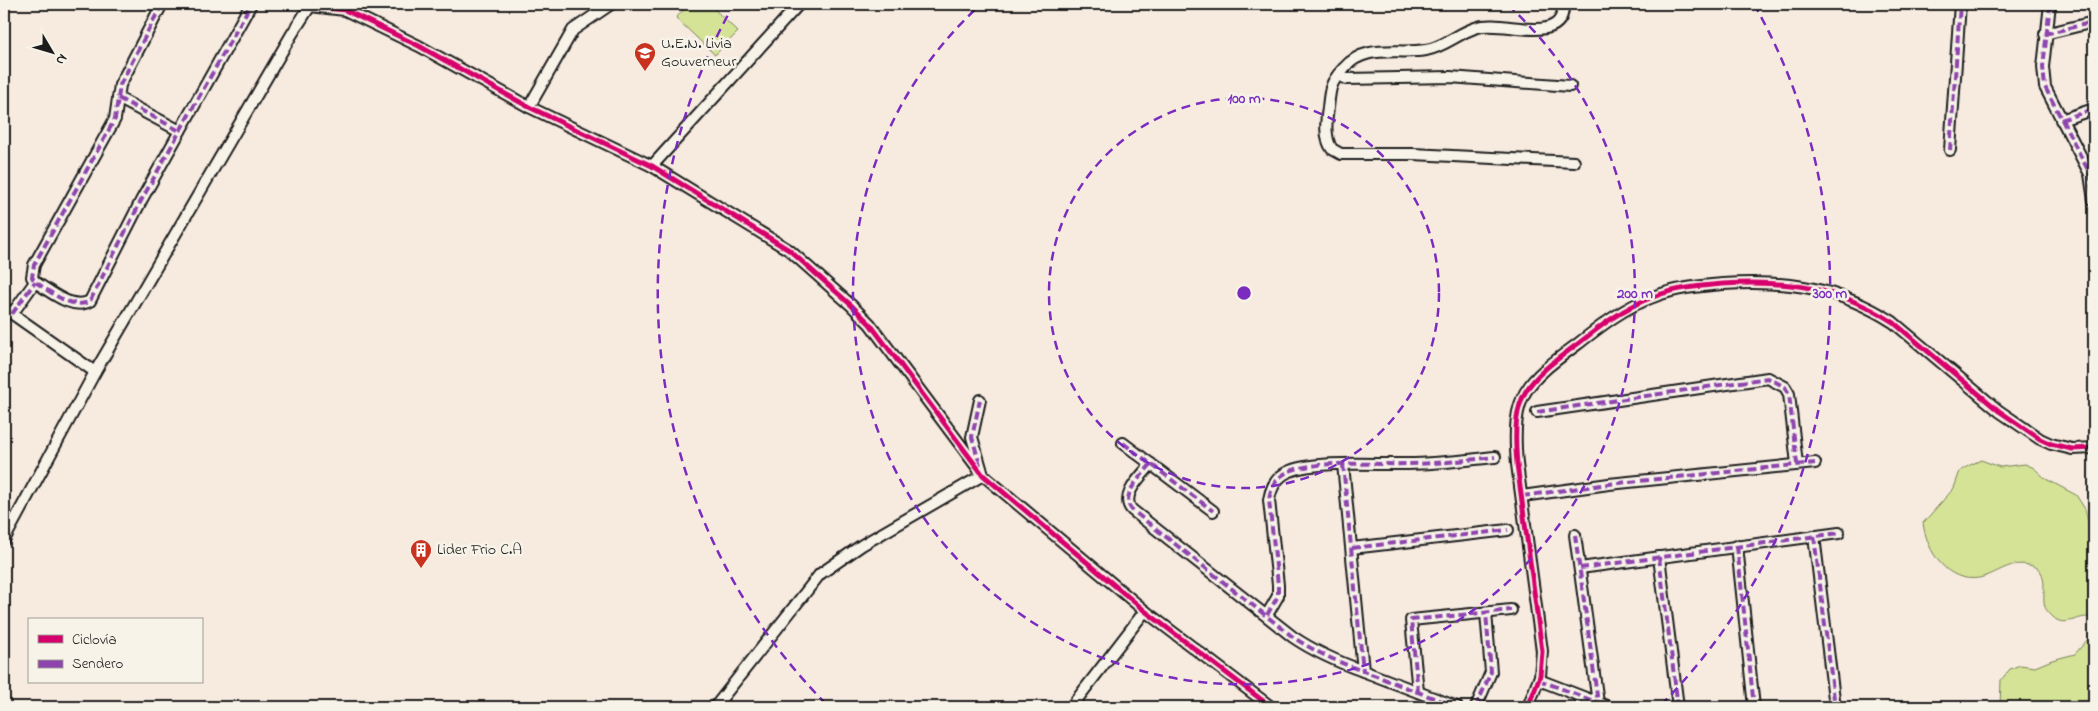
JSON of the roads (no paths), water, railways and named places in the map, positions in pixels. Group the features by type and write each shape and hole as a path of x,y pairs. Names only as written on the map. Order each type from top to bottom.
{"street":[{"path":"162,4 124,74 114,118 38,255 32,272 36,282 72,304 84,305 90,301 142,199 251,4"},
{"path":"529,107 572,30 611,4"},
{"path":"652,166 799,4"},
{"path":"1563,4 1562,17 1558,22 1545,30 1508,25 1478,26 1459,34 1443,45 1426,50 1362,54 1348,62 1330,87 1327,126 1330,146 1338,154 1413,154 1574,162"},
{"path":"1950,150 1960,4"},
{"path":"2050,4 2045,34 2043,67 2045,87 2090,174 2094,197"},
{"path":"4,540 96,372 309,5 345,10 419,46 529,107 652,166 789,250 870,324 983,475 1146,611 1271,707"},
{"path":"2045,34 2094,22"},
{"path":"1338,75 1347,79 1450,77 1570,86"},
{"path":"118,98 180,130"},
{"path":"2062,120 2094,109"},
{"path":"36,282 8,311 96,372"},
{"path":"1528,707 1538,680 1542,651 1517,464 1515,432 1522,395 1546,367 1622,312 1652,297 1699,286 1763,282 1796,284 1823,291 1863,305 1893,322 1999,411 2040,439 2072,449 2094,448"},
{"path":"1537,412 1768,378 1785,387 1789,394 1797,464"},
{"path":"980,400 972,437 983,475"},
{"path":"1123,443 1213,511"},
{"path":"1267,616 1278,596 1269,500 1272,488 1281,476 1291,470 1343,464 1410,464 1495,457"},
{"path":"1522,496 1609,484 1815,463"},
{"path":"1151,464 1128,494 1127,501 1130,507 1267,616 1310,648 1335,661 1457,707"},
{"path":"1343,464 1364,671"},
{"path":"715,707 820,574 862,546 983,475"},
{"path":"1352,548 1508,530"},
{"path":"1580,568 1839,532"},
{"path":"1575,535 1598,703"},
{"path":"1814,536 1835,707"},
{"path":"1737,546 1754,707"},
{"path":"1659,557 1678,707"},
{"path":"1418,692 1411,620 1511,610"},
{"path":"1071,707 1146,611"},
{"path":"1476,707 1491,672 1486,614"},
{"path":"1538,680 1609,707"}],"place":[{"name":"U.E.N. Livia Gouverneur","path":"645,72"},
{"name":"Lider Frio C.A","path":"421,569"}]}
